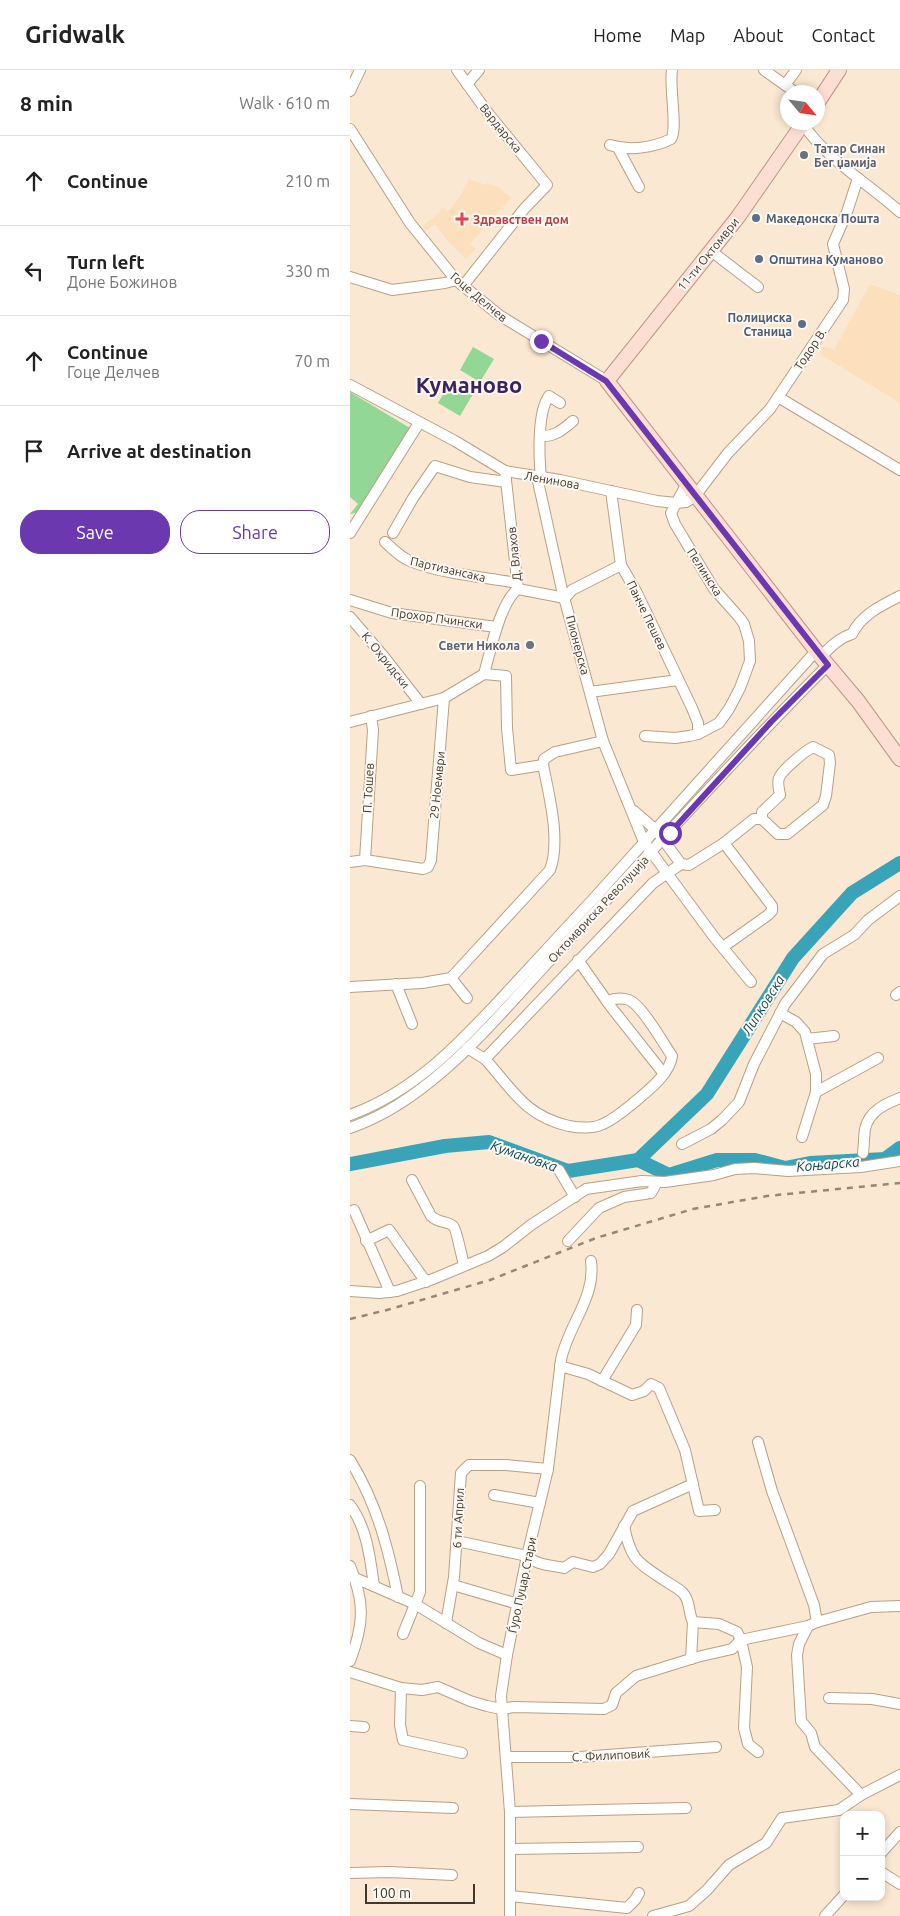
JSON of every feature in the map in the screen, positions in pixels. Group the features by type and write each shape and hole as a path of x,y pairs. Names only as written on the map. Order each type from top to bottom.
{"main road":[{"path":"825,91 838,70"},
{"name":"11-ти Октомври","path":"606,381 738,217 799,130"},
{"path":"606,381 822,658 858,701 900,759"}],"street":[{"path":"350,91 360,70"},
{"name":"Вардарска","path":"457,70 488,113 547,185 460,283"},
{"path":"467,84 479,70"},
{"path":"639,187 614,146 661,144 671,139 674,130 671,92 672,70"},
{"path":"764,70 785,85 796,70"},
{"name":"Гоце Делчев","path":"350,129 410,224 460,283 498,315 606,381"},
{"path":"808,130 812,137 900,212"},
{"name":"Тодор В.","path":"695,496 728,453 765,415 843,300 844,289 833,244 847,212 858,178"},
{"path":"711,251 758,287"},
{"path":"350,277 392,290 460,283"},
{"name":"Ленинова","path":"350,385 455,441 505,476 539,477 676,503"},
{"name":"Пионерска","path":"560,403 549,396 545,400 542,412 539,477 565,598 603,741 644,842 722,947 751,982"},
{"path":"778,397 900,470"},
{"path":"541,436 556,434 573,421"},
{"path":"351,529 419,423"},
{"path":"393,533 413,498 435,466 470,477 505,476"},
{"name":"Д. Влахов","path":"505,476 518,586 565,598"},
{"name":"Пелинска","path":"645,736 675,738 698,734 719,723 729,709 748,669 750,649 747,632 740,616 714,589 681,537 671,514 686,485"},
{"name":"Панче Пешев","path":"611,491 621,565 638,593 698,723 698,734"},
{"path":"676,503 686,502 695,496"},
{"name":"Партизансака","path":"385,542 400,556 409,561 518,586"},
{"path":"565,598 572,590 621,565"},
{"path":"484,674 496,627 512,594 518,586"},
{"path":"822,658 838,641 852,634 866,616 900,596"},
{"name":"Прохор Пчински","path":"350,600 392,613 496,627"},
{"name":"К. Охридски","path":"350,617 421,704"},
{"name":"Октомвриска Револуција","path":"350,1115 388,1098 412,1083 450,1051 479,1023 644,842 822,658"},
{"name":"Октомвриска Револуција","path":"350,1128 362,1124 402,1103 437,1076 467,1048 619,888 771,722 822,658"},
{"path":"350,722 444,698 484,674 506,676 507,728 511,770 543,765"},
{"path":"590,692 678,680"},
{"name":"29 Ноември","path":"365,860 423,869 428,867 431,860 444,698"},
{"name":"П. Тошев","path":"365,860 372,730 371,716"},
{"path":"350,987 451,978 550,870 554,857 554,836 543,765 544,758 603,741"},
{"path":"485,1059 637,898 653,884 681,864 689,865 724,843 754,818 762,819 778,834 787,834 823,805 826,796 830,762 829,755 813,748 796,760 780,776 778,785 780,795 762,812 762,819"},
{"name":"Пионерска","path":"631,809 656,830 681,864"},
{"path":"722,947 768,916 772,911 772,906 724,843"},
{"path":"350,862 365,860"},
{"path":"682,1144 711,1129 740,1102 754,1064 780,1013 791,995 823,954 854,935 868,920 900,896"},
{"path":"578,960 607,1001 664,1074"},
{"path":"451,978 467,998"},
{"path":"396,984 412,1024"},
{"path":"467,1048 485,1059 514,1094 532,1112 545,1119 576,1127 591,1127 604,1124 647,1092 664,1074 672,1060 672,1056 641,1010 631,1000 618,997 607,1001"},
{"path":"780,1013 796,1022 805,1032 816,1074 816,1092 802,1137"},
{"path":"807,1038 834,1036"},
{"path":"816,1092 878,1058"},
{"path":"863,1153 865,1128 871,1116 877,1108 900,1098"},
{"path":"350,1291 359,1293 390,1292 426,1282 488,1256 586,1189 594,1187 642,1180 666,1182 745,1168 788,1171 860,1167 900,1161"},
{"path":"559,1170 575,1197"},
{"path":"412,1180 431,1216 436,1220 451,1224 455,1228 459,1251 464,1265"},
{"path":"568,1241 599,1208 624,1197 651,1193 657,1182"},
{"path":"354,1210 390,1292"},
{"path":"366,1241 390,1230 426,1282"},
{"name":"Ѓуро Пуцар Стари","path":"510,1916 510,1812 501,1709 506,1655 548,1470 564,1343 587,1299 592,1270 591,1261"},
{"path":"602,1381 636,1325 636,1310"},
{"path":"560,1366 588,1374 632,1395 644,1391 651,1384 659,1388 685,1450 699,1511 714,1510"},
{"path":"758,1442 772,1491 814,1605 813,1624 799,1644 797,1655 801,1721 811,1733 815,1747 861,1795"},
{"path":"350,1460 370,1497 381,1524 398,1597"},
{"name":"6 ти Април","path":"446,1623 453,1585 460,1473 469,1465 506,1465 548,1470"},
{"path":"457,1541 527,1556 532,1561 564,1568 573,1562 593,1567 600,1564 609,1554 633,1511 693,1484"},
{"path":"403,1634 420,1592 420,1486"},
{"path":"494,1495 540,1503"},
{"path":"350,1504 358,1516 365,1533 374,1586"},
{"path":"624,1526 628,1546 633,1556 640,1564 681,1591 689,1603 693,1622 691,1659"},
{"path":"350,1566 360,1597 362,1622 350,1661"},
{"path":"355,1578 415,1604 479,1643 506,1655"},
{"path":"453,1585 518,1604"},
{"path":"350,1672 401,1688 422,1690 438,1687 470,1701 501,1709 514,1707 604,1709 612,1705 616,1693 636,1676 732,1649 741,1640 813,1624 871,1607 900,1606"},
{"path":"693,1622 719,1624 737,1632 741,1640 747,1667 744,1728 748,1744 758,1752"},
{"path":"401,1688 400,1725 403,1740 462,1753"},
{"path":"829,1698 872,1698 900,1704"},
{"path":"350,1726 364,1727"},
{"name":"С. Филиповиќ","path":"506,1756 580,1757 716,1747"},
{"path":"653,1916 689,1906 707,1890 729,1865 766,1843 782,1818 839,1810 861,1795 900,1774"},
{"path":"350,1804 453,1808"},
{"path":"510,1812 686,1808"},
{"path":"885,1849 900,1832"},
{"path":"510,1849 638,1847"},
{"path":"350,1873 390,1872 452,1875"},
{"path":"885,1875 900,1884"},
{"path":"510,1896 627,1908 639,1893"},
{"path":"825,1916 840,1899"}],"shaded area":[{"name":"Здравствен дом","path":"469,179 500,188 511,198 470,244 476,249 466,259 446,239 435,224 425,231 422,226 438,214 442,208 448,212 461,195"},
{"path":"870,284 900,295 900,403 820,354 825,346 834,350"}],"green space":[{"path":"473,347 494,359 480,382 460,370"},
{"path":"451,381 473,394 460,416 438,403"},
{"path":"350,392 410,428 360,512 350,514 358,504 350,497"}],"waterway":[{"name":"Липковска","path":"638,1160 707,1094 793,958 852,893 900,863"},
{"name":"Кумановка","path":"350,1164 445,1146 489,1142 568,1171 638,1160"},
{"name":"Коњарска","path":"638,1160 669,1175 717,1160 755,1160 785,1168 810,1163 885,1159 900,1148"}],"railway":[{"path":"350,1319 490,1280 596,1238 693,1209 767,1196 900,1183"}],"place":[{"name":"Татар Синан Бег џамија","path":"804,155"},
{"name":"Македонска Пошта","path":"756,218"},
{"name":"Здравствен дом","path":"462,219"},
{"name":"Општина Куманово","path":"759,259"},
{"name":"Полициска Станица","path":"802,324"},
{"name":"Свети Никола","path":"530,645"}],"district":[{"name":"Куманово","path":"469,384"}],"route":[{"path":"541,341 606,381 690,491 828,665 771,722 670,833"}]}
